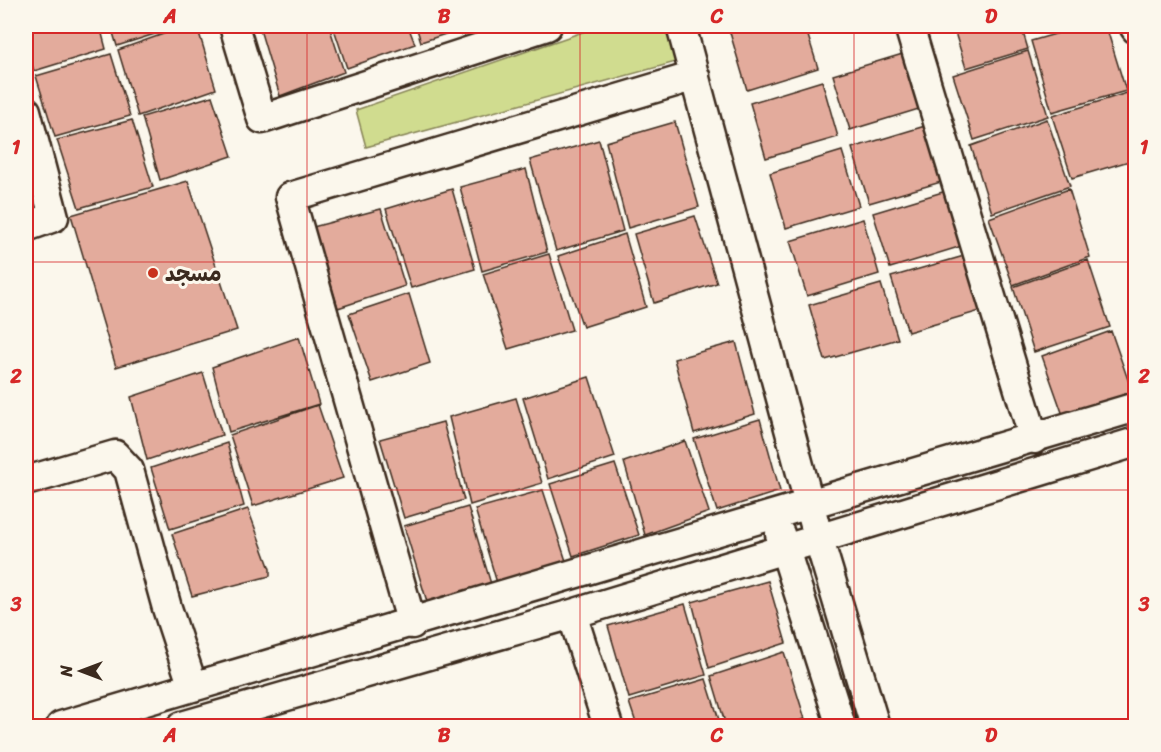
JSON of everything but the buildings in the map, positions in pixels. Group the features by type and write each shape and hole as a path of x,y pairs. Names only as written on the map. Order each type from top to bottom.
{"street":[{"path":"234,26 262,119 547,26"},
{"path":"681,26 819,540 874,726"},
{"path":"909,26 1034,439"},
{"path":"412,624 290,197 695,76"},
{"path":"26,111 54,218 26,228"},
{"path":"61,726 412,624 1136,407"},
{"path":"182,726 572,614 1136,442"},
{"path":"26,481 115,455 129,470 167,608 193,687"},
{"path":"775,514 841,726"},
{"path":"572,614 608,726"}],"green space":[{"path":"600,26 673,26 683,60 366,147 356,110"}],"place":[{"name":"مسجد","path":"153,273"}]}
